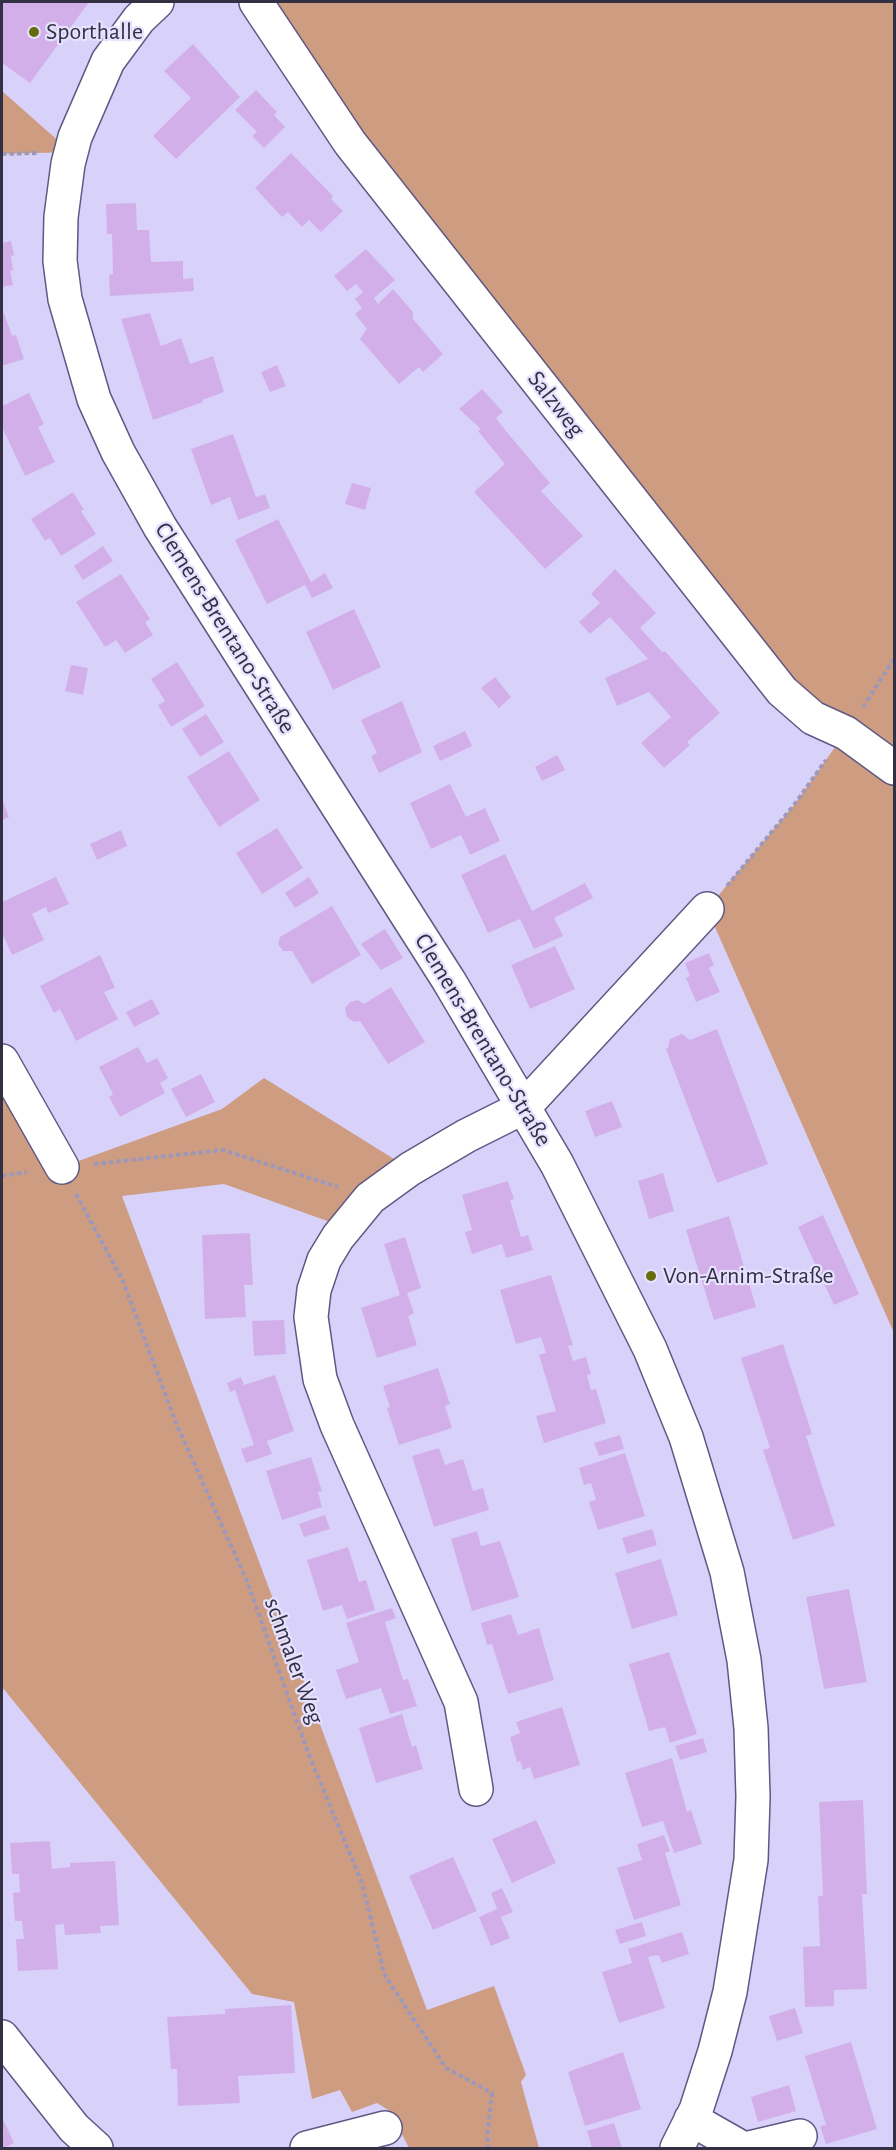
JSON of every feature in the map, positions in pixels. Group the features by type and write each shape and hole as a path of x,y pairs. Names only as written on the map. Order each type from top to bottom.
{"street":[{"name":"Clemens-Brentano-Straße","path":"157,2 139,19 108,61 86,108 68,164 61,217 60,261 65,299 94,399 118,452 160,527 449,981 557,1164 624,1294 686,1437 727,1572 744,1660 752,1755 750,1860 730,1992 715,2051 692,2119 677,2148"},
{"name":"Salzweg","path":"256,2 350,143 782,691 813,718 846,733 894,768"},
{"path":"476,1789 461,1702 337,1425 320,1379 313,1344 311,1317 314,1290 324,1260 351,1218 370,1198 457,1141 524,1107 707,909"},
{"path":"2,1061 62,1167"},
{"path":"2,2037 74,2128 96,2148"},
{"path":"692,2119 742,2148"},
{"path":"307,2148 384,2128"},
{"path":"749,2148 800,2136"}],"path":[{"path":"707,909 794,805 846,733 894,659"},
{"path":"62,1167 223,1150 370,1198"},
{"name":"schmaler Weg","path":"62,1167 123,1281 176,1423 247,1581 309,1755 362,1883 385,1976 446,2068 492,2093 489,2148"}],"shaded area":[{"path":"256,2 894,2 894,1333 707,909 794,805 845,733 813,718"},
{"path":"2,91 71,152 2,154"},
{"path":"264,1078 410,1169 344,1227 224,1184 122,1196 427,2010 494,1986 526,2075 521,2082 539,2148 409,2148 390,2111 377,2103 352,2112 340,2090 312,2099 294,2002 252,1994 2,1687 2,1097 18,1091 62,1167 222,1109"}],"building":[{"name":"Sporthalle","path":"2,2 89,2 30,83 2,63"},
{"path":"193,44 240,97 176,159 153,136 191,98 164,71"},
{"path":"256,90 277,112 274,115 285,127 264,148 252,136 257,132 235,110"},
{"path":"291,153 333,196 331,199 343,211 321,232 309,220 302,227 288,212 282,217 255,188"},
{"path":"136,203 137,230 149,230 151,262 183,261 183,279 193,278 194,291 110,296 109,275 113,274 112,234 107,234 106,204"},
{"path":"11,241 14,255 11,256 13,270 10,271 13,285 2,287 2,243"},
{"path":"366,249 395,280 374,298 378,304 393,289 413,312 413,319 443,354 423,372 419,367 399,384 360,339 367,329 355,314 362,308 355,299 363,292 356,284 347,291 334,276"},
{"path":"4,313 12,336 16,335 24,359 2,366 2,314"},
{"path":"150,313 161,346 181,338 190,364 213,356 224,392 153,420 121,319"},
{"path":"277,365 286,386 270,392 261,372"},
{"path":"482,389 503,412 496,418 550,483 541,491 583,536 545,569 474,492 505,464 478,431 481,429 459,409"},
{"path":"29,393 44,424 38,427 55,462 25,476 2,427 2,406"},
{"path":"233,434 256,497 265,494 270,508 238,520 230,497 211,505 191,449"},
{"path":"352,483 371,488 365,510 345,504"},
{"path":"73,492 84,510 81,511 96,534 61,556 50,538 45,541 31,519"},
{"path":"278,519 311,582 325,573 333,588 312,598 305,585 267,604 235,540"},
{"path":"103,546 113,561 83,580 74,566"},
{"path":"615,569 656,613 640,628 662,652 665,651 720,713 687,742 690,745 664,768 641,743 671,717 649,692 617,706 605,678 648,659 610,617 590,634 579,622 600,603 591,594"},
{"path":"121,574 150,619 145,622 153,635 125,653 116,640 105,647 76,602"},
{"path":"354,609 381,667 333,690 306,632"},
{"path":"177,662 205,706 171,727 158,705 165,701 151,679"},
{"path":"71,665 88,668 83,695 65,691"},
{"path":"495,677 511,697 499,708 481,688"},
{"path":"402,701 422,752 379,773 371,756 377,753 361,720"},
{"path":"206,714 224,742 200,757 182,729"},
{"path":"465,731 472,746 440,761 433,746"},
{"path":"229,751 260,800 219,827 187,777"},
{"path":"557,755 565,770 542,781 535,767"},
{"path":"450,784 466,817 485,808 500,841 470,855 461,835 431,849 410,803"},
{"path":"2,799 9,817 2,820"},
{"path":"277,828 303,868 262,894 236,853"},
{"path":"121,830 127,846 97,860 90,844"},
{"path":"505,854 532,911 585,883 593,898 554,918 563,936 534,949 520,919 488,933 461,875"},
{"path":"56,877 69,904 48,913 46,907 32,914 44,940 12,955 2,933 2,902"},
{"path":"309,877 319,893 295,908 285,893"},
{"path":"332,906 361,955 312,984 292,951 283,951 278,944 280,937"},
{"path":"385,929 403,958 381,970 361,944"},
{"path":"555,946 575,989 530,1009 511,965"},
{"path":"709,953 714,965 709,968 720,992 696,1002 686,978 690,976 685,963"},
{"path":"100,955 115,988 104,992 118,1019 76,1041 60,1009 54,1013 40,986"},
{"path":"391,987 425,1042 388,1064 360,1021 354,1022 347,1017 345,1008 350,1002 358,1000 364,1004"},
{"path":"152,999 160,1014 134,1027 126,1012"},
{"path":"717,1029 768,1164 717,1183 666,1049 670,1039 682,1034 690,1040"},
{"path":"138,1047 147,1063 157,1058 168,1078 160,1083 165,1093 120,1117 109,1097 113,1094 99,1067"},
{"path":"201,1074 215,1102 186,1117 171,1089"},
{"path":"612,1101 622,1127 595,1137 585,1111"},
{"path":"663,1173 674,1211 649,1219 638,1181"},
{"path":"508,1181 514,1199 510,1200 521,1237 528,1235 533,1250 506,1258 502,1244 472,1254 465,1232 472,1230 462,1195"},
{"path":"823,1215 859,1294 834,1305 798,1227"},
{"path":"729,1216 756,1307 714,1320 686,1230"},
{"path":"250,1233 253,1285 244,1285 246,1317 205,1319 202,1235"},
{"path":"405,1237 421,1288 407,1293 414,1313 408,1316 417,1345 377,1358 361,1308 400,1295 384,1244"},
{"path":"551,1275 573,1345 568,1346 573,1361 586,1357 591,1374 587,1375 591,1390 596,1389 606,1423 544,1443 536,1416 556,1411 539,1355 546,1353 541,1337 516,1344 500,1290"},
{"path":"284,1320 286,1354 254,1356 252,1321"},
{"path":"783,1344 812,1434 806,1436 835,1526 793,1540 763,1450 770,1448 741,1358"},
{"path":"438,1368 450,1404 445,1406 452,1428 399,1445 387,1408 390,1407 383,1386"},
{"path":"275,1375 294,1431 267,1441 272,1454 246,1463 241,1449 254,1445 235,1390 230,1392 227,1383 241,1377 244,1385"},
{"path":"620,1435 624,1449 599,1456 594,1443"},
{"path":"439,1448 445,1465 463,1459 473,1491 483,1488 489,1510 434,1527 412,1456"},
{"path":"625,1453 645,1516 598,1530 589,1502 596,1500 591,1483 584,1485 579,1468"},
{"path":"311,1457 322,1491 318,1492 322,1507 282,1520 266,1471"},
{"path":"325,1515 330,1529 304,1537 299,1524"},
{"path":"652,1529 657,1545 627,1554 622,1538"},
{"path":"477,1531 481,1546 500,1541 519,1597 472,1611 451,1539"},
{"path":"348,1547 359,1582 366,1580 375,1610 347,1619 342,1605 323,1611 307,1560"},
{"path":"661,1559 678,1615 632,1629 615,1573"},
{"path":"849,1589 867,1682 824,1689 806,1597"},
{"path":"392,1608 396,1618 385,1622 403,1680 408,1679 417,1706 390,1714 381,1688 346,1699 336,1670 359,1662 346,1623"},
{"path":"511,1614 518,1635 539,1628 554,1680 508,1694 492,1644 487,1645 481,1623"},
{"path":"669,1652 697,1734 670,1743 665,1727 649,1731 629,1664"},
{"path":"562,1707 580,1765 534,1779 530,1767 523,1770 520,1761 517,1762 510,1737 520,1733 516,1722"},
{"path":"402,1714 412,1747 416,1745 423,1769 376,1783 359,1728"},
{"path":"703,1738 707,1752 680,1760 675,1746"},
{"path":"672,1758 687,1812 691,1810 702,1844 674,1853 663,1821 642,1827 625,1773"},
{"path":"863,1800 867,1894 862,1894 867,1989 834,1990 834,2006 805,2007 803,1947 820,1946 818,1896 823,1896 819,1802"},
{"path":"536,1820 556,1863 512,1883 492,1839"},
{"path":"664,1835 670,1851 665,1853 681,1905 634,1920 617,1868 642,1860 637,1844"},
{"path":"50,1841 52,1869 70,1867 70,1863 115,1861 119,1925 100,1926 101,1933 65,1935 64,1924 55,1925 58,1969 18,1971 16,1939 24,1939 22,1921 15,1921 13,1893 20,1892 19,1874 12,1874 10,1843"},
{"path":"453,1857 477,1911 433,1930 409,1876"},
{"path":"502,1888 513,1912 501,1917 510,1938 491,1946 479,1917 497,1909 491,1893"},
{"path":"642,1922 646,1936 620,1944 615,1930"},
{"path":"682,1932 689,1954 662,1963 659,1955 648,1957 665,2008 619,2023 602,1972 632,1963 628,1949"},
{"path":"291,2005 295,2073 238,2076 240,2103 178,2106 177,2069 171,2069 167,2017 225,2014 225,2009"},
{"path":"795,2008 803,2033 777,2041 769,2016"},
{"path":"851,2042 877,2129 826,2144 820,2126 826,2125 805,2056"},
{"path":"623,2052 641,2109 585,2126 568,2072"},
{"path":"789,2085 796,2111 758,2122 751,2097"},
{"path":"2,2117 14,2143 4,2148 2,2148"},
{"path":"614,2123 622,2148 592,2148 587,2131"}],"place":[{"name":"Sporthalle","path":"34,32"},
{"name":"Von-Arnim-Straße","path":"651,1276"}]}
